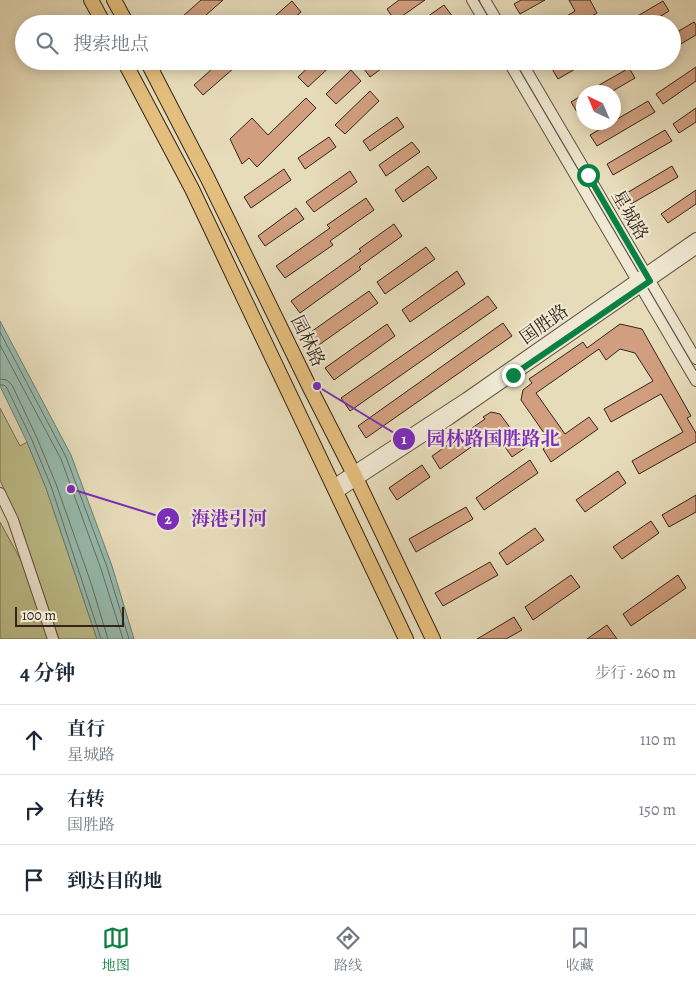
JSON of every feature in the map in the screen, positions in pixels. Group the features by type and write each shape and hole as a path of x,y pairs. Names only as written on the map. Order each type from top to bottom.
{"main road":[{"path":"91,0 99,15"},
{"path":"114,0 122,15"},
{"path":"129,70 192,189 406,639"},
{"name":"园林路","path":"152,70 207,176 433,639"}],"street":[{"path":"472,0 481,15"},
{"path":"485,0 494,15"},
{"name":"星城路","path":"513,70 696,381"},
{"name":"星城路","path":"526,70 696,358"},
{"name":"国胜路","path":"335,489 466,398 638,284 696,238"},
{"name":"国胜路","path":"648,277 696,249"},
{"path":"0,493 13,520 53,639"}],"green space":[{"path":"0,408 20,446 27,442 46,488 97,639 59,639 19,523 0,480"},
{"path":"0,522 23,564 48,639 0,639"}],"water":[{"path":"0,321 71,455 112,566 134,639 97,639 46,488 27,442 0,386"}],"building":[{"path":"201,0 223,0 206,15 184,15"},
{"path":"399,0 425,0 404,15 391,15 387,9"},
{"path":"521,0 545,0 520,14 514,4"},
{"path":"569,0 590,0 597,13 594,15 569,15 575,11"},
{"path":"292,1 301,12 298,15 276,15"},
{"path":"663,1 669,11 663,15 639,15"},
{"path":"444,5 452,15 430,15"},
{"path":"694,22 696,25 696,35 681,44 681,30"},
{"path":"696,67 696,81 663,104 656,94"},
{"path":"211,70 232,70 203,95 194,85"},
{"path":"305,70 326,70 308,87 298,77"},
{"path":"351,70 361,81 336,104 326,94"},
{"path":"365,70 380,70 370,77"},
{"path":"553,70 574,70 558,79"},
{"path":"626,70 630,70 635,78 621,86 599,85"},
{"path":"370,91 379,101 345,134 335,125"},
{"path":"306,98 316,108 257,167 249,158 242,164 230,139 252,118 268,135"},
{"path":"576,99 576,110 571,102"},
{"path":"648,101 655,112 597,146 590,135 599,130 621,130 621,117"},
{"path":"696,108 696,122 679,133 673,124"},
{"path":"397,117 404,127 370,151 363,141"},
{"path":"665,130 672,141 613,175 607,164"},
{"path":"329,137 336,147 305,169 298,158"},
{"path":"412,142 420,152 386,176 379,165"},
{"path":"428,166 437,178 403,202 395,190"},
{"path":"672,166 678,177 631,204 625,194"},
{"path":"284,169 291,180 251,208 244,197"},
{"path":"350,171 357,182 314,212 306,202"},
{"path":"696,190 696,204 668,223 661,214"},
{"path":"366,198 374,210 330,241 333,245 285,278 276,266 330,228 327,225"},
{"path":"296,208 304,219 265,246 258,236"},
{"path":"394,224 402,236 359,267 361,269 300,313 291,301 361,251 359,249"},
{"path":"426,247 435,259 385,294 377,282"},
{"path":"457,271 465,284 410,322 402,310"},
{"path":"369,291 378,303 316,347 308,334"},
{"path":"488,296 497,308 350,411 341,398"},
{"path":"503,323 512,336 366,438 358,426"},
{"path":"387,324 395,336 334,380 325,368"},
{"path":"620,324 642,329 691,416 687,418 696,433 696,442 639,474 632,461 683,432 661,394 611,422 604,409 653,381 635,353 620,349 606,360 599,349 536,393 565,434 589,417 598,429 551,462 543,449 551,443 521,400 523,390 532,383 529,379 583,342 587,348"},
{"path":"491,412 500,414 525,448 512,457 494,431 440,469 432,456 485,419 483,417"},
{"path":"530,460 538,473 484,510 476,498"},
{"path":"422,465 430,477 397,500 389,488"},
{"path":"618,471 626,483 585,512 576,500"},
{"path":"696,495 696,512 669,527 662,515"},
{"path":"466,507 473,519 416,552 409,539"},
{"path":"651,521 659,533 622,559 613,547"},
{"path":"535,528 544,540 507,565 499,553"},
{"path":"490,562 498,575 443,606 435,593"},
{"path":"571,575 580,587 533,620 525,607"},
{"path":"678,575 686,588 631,626 623,614"},
{"path":"514,617 522,630 506,639 477,639"},
{"path":"607,625 617,639 587,639"}],"place":[{"name":"园林路国胜路北","path":"317,386"},
{"name":"海港引河","path":"71,489"}],"route":[{"path":"513,375 650,281 588,175"}]}
